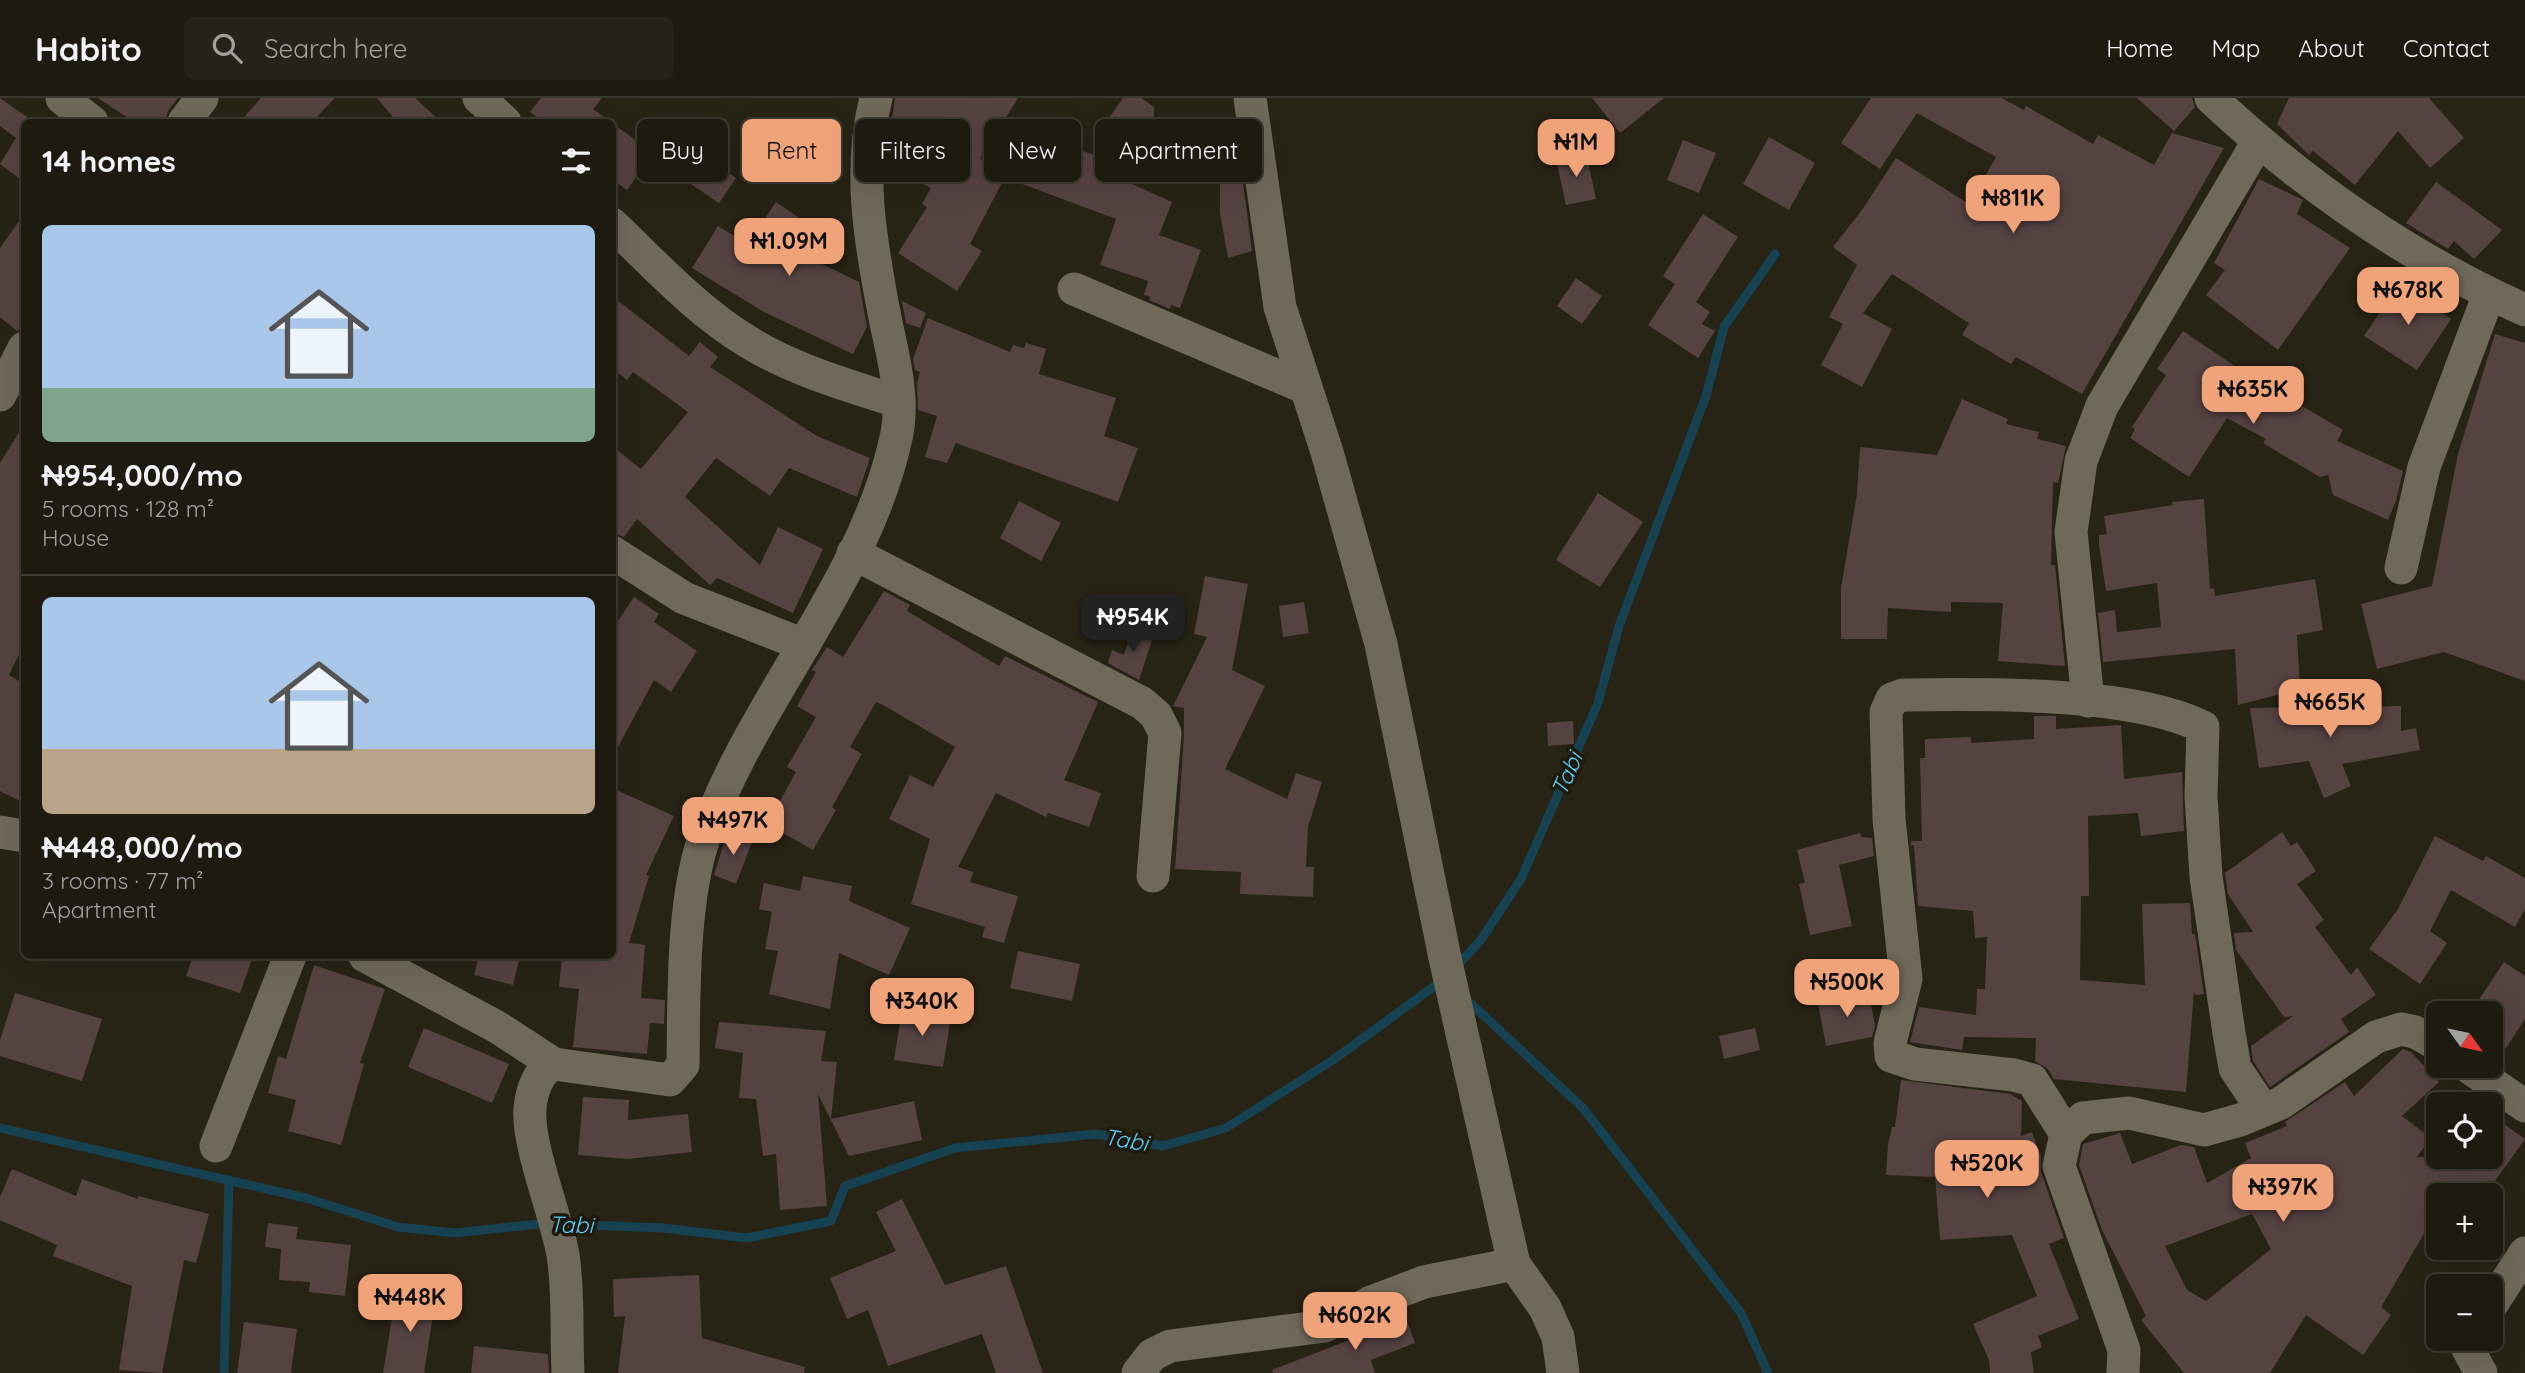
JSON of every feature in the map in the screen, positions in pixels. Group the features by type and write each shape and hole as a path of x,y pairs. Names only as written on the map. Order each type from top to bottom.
{"street":[{"path":"62,98 88,119"},
{"path":"186,119 202,98"},
{"path":"479,98 502,119"},
{"path":"371,959 497,1027 554,1064 670,1080 679,1073 683,1065 684,986 693,893 704,840 747,748 853,553 889,467 897,434 898,402 866,201 864,165 876,98"},
{"path":"1250,98 1280,307 1381,644 1445,958 1514,1264 1545,1308 1558,1338 1563,1373"},
{"path":"2211,98 2258,142 2362,222 2489,294 2525,310"},
{"path":"2088,701 2071,532 2081,461 2108,395 2258,142"},
{"path":"616,228 687,297 748,342 793,366 898,402"},
{"path":"1074,289 1306,388"},
{"path":"2401,568 2424,467 2489,294"},
{"path":"0,394 21,354"},
{"path":"853,553 1089,674 1142,703 1156,715 1165,733 1153,876"},
{"path":"616,555 684,598 804,645"},
{"path":"2066,1134 2032,1080 2014,1075 1915,1064 1891,1056 1891,1043 1906,979 1889,819 1886,712 1892,699 1903,695 1978,694 2088,701 2160,712 2203,727 2201,796 2206,877 2228,1033 2235,1068 2263,1110"},
{"path":"0,831 21,835"},
{"path":"216,1146 289,959"},
{"path":"2123,1373 2124,1350 2059,1166 2066,1134 2083,1118 2129,1113 2204,1130 2281,1102 2376,1037 2401,1029 2426,1038"},
{"path":"554,1064 540,1074 530,1111 563,1257 568,1373"},
{"path":"2484,1078 2525,1106"},
{"path":"2503,1287 2525,1253"},
{"path":"1138,1373 1152,1355 1170,1346 1325,1326 1369,1303 1424,1282 1514,1264"},
{"path":"2469,1351 2481,1373"}],"building":[{"path":"0,98 30,119 21,119 21,180 0,164 16,138 0,126"},
{"path":"98,98 178,98 168,111 166,119 130,119"},
{"path":"261,98 335,98 315,119 243,119"},
{"path":"377,98 415,98 438,119 394,119"},
{"path":"541,98 602,98 593,109 607,119 540,119 530,112"},
{"path":"895,98 1018,98 1005,119 984,119 984,153 980,159 984,161 984,182 1002,182 970,244 982,251 957,291 898,253 927,207 922,204 931,188 919,182 970,182 970,119 892,119"},
{"path":"1123,98 1141,98 1154,107 1152,119 1108,119"},
{"path":"1592,98 1664,98 1620,133"},
{"path":"1871,98 2002,98 2024,110 2026,106 2093,144 2098,135 2154,165 2172,133 2224,148 2082,394 2016,357 2011,364 1962,335 1969,323 1892,274 1863,313 1892,329 1862,387 1821,365 1843,324 1829,317 1857,265 1833,247 1862,210 1896,158 1969,204 1996,157 1917,113 1880,169 1841,143"},
{"path":"2137,98 2192,98 2195,107 2174,131"},
{"path":"2289,98 2429,98 2464,138 2430,168 2398,131 2355,185 2313,151 2309,155 2277,124"},
{"path":"616,126 637,141 637,176 627,190 616,182"},
{"path":"1769,137 1815,163 1789,210 1743,184"},
{"path":"1683,140 1716,153 1699,193 1667,180"},
{"path":"1081,150 1095,155 1095,182 1128,182 1172,202 1159,235 1201,250 1180,308 1171,305 1170,309 1149,300 1150,297 1144,295 1148,281 1100,265 1116,219 1022,184 1081,182"},
{"path":"1586,152 1596,199 1566,205 1556,159"},
{"path":"728,173 736,178 719,203 688,182 728,182"},
{"path":"2259,179 2303,200 2297,214 2350,248 2278,350 2206,295 2225,270 2214,263"},
{"path":"1220,182 1243,182 1252,251 1228,258 1220,213"},
{"path":"2436,182 2502,230 2474,259 2454,241 2448,249 2406,223"},
{"path":"776,202 836,243 822,264 859,282 867,327 853,354 764,312 692,268 718,226 748,244"},
{"path":"1703,214 1738,237 1696,302 1710,312 1702,324 1715,331 1698,358 1648,325 1675,284 1663,276"},
{"path":"21,218 21,330 17,331 0,317 0,248"},
{"path":"1576,278 1602,296 1582,324 1557,306"},
{"path":"2399,284 2451,319 2417,370 2364,336"},
{"path":"616,299 689,356 700,342 718,357 710,367 817,436 870,458 857,497 789,468 770,496 716,458 685,497 760,565 778,527 823,549 793,613 717,578 710,585 637,519 624,537 616,534 616,449 641,469 688,412 633,372 627,380 616,371"},
{"path":"902,301 926,313 920,328 906,323"},
{"path":"928,318 1010,352 1013,345 1024,348 1026,343 1046,349 1039,374 1116,398 1104,436 1138,448 1118,502 956,443 947,463 925,457 937,416 918,410 917,383 920,372 915,370 913,359"},
{"path":"2183,331 2300,410 2302,406 2343,430 2337,441 2403,471 2388,520 2333,495 2328,475 2320,477 2263,443 2266,439 2227,418 2189,477 2130,438 2135,429 2132,427 2166,375 2157,369"},
{"path":"2495,334 2525,343 2525,681 2444,652 2377,669 2361,604 2432,586 2458,454"},
{"path":"1962,399 2008,419 2006,424 2039,432 2037,439 2066,446 2058,483 2053,482 2051,565 2055,565 2065,666 1998,661 2003,603 1951,602 1951,612 1888,608 1887,639 1841,639 1841,588 1857,494 1860,447 1937,455"},
{"path":"21,429 21,650 9,675 21,682 21,802 0,791 0,463"},
{"path":"1598,493 1643,522 1600,587 1556,560"},
{"path":"2204,499 2210,589 2214,588 2215,596 2315,579 2323,630 2297,635 2300,689 2238,705 2235,649 2103,662 2098,613 2115,610 2117,632 2161,627 2157,583 2106,591 2099,545 2099,535 2107,534 2104,516 2173,505 2172,502"},
{"path":"1019,501 1061,523 1041,561 1000,538"},
{"path":"1205,576 1248,584 1232,670 1265,686 1225,769 1287,799 1296,773 1322,782 1308,827 1306,867 1314,867 1313,897 1240,894 1241,872 1175,869 1184,708 1173,706 1207,637 1194,634"},
{"path":"884,591 910,605 907,611 999,666 1005,656 1098,702 1064,780 1101,793 1089,827 1048,813 1046,817 996,793 958,867 973,872 970,882 1018,896 1004,943 982,937 985,927 911,904 930,839 889,819 910,775 933,787 955,747 883,705 876,702 850,747 862,754 832,807 836,810 813,850 767,824 796,772 787,767 816,717 797,706 816,672 812,670 827,647 843,657"},
{"path":"634,597 659,614 654,622 697,651 671,692 654,680 616,751 616,624"},
{"path":"1304,602 1309,633 1283,637 1279,606"},
{"path":"1134,627 1154,634 1139,680 1108,663 1112,650 1124,655"},
{"path":"2401,706 2401,731 2416,728 2420,750 2342,764 2351,786 2324,798 2309,761 2259,768 2250,708 2301,707 2301,713 2350,707"},
{"path":"2034,716 2056,716 2056,729 2121,725 2124,779 2182,772 2184,831 2141,836 2138,813 2088,816 2089,896 2081,896 2080,980 2145,985 2142,904 2190,903 2192,934 2195,934 2204,994 2196,995 2194,991 2186,1092 2054,1079 2048,1069 2035,1061 2036,1038 1964,1037 1962,1050 1910,1042 1919,1007 1976,1015 1977,989 1985,989 1987,937 1975,938 1973,911 1918,906 1914,845 1911,846 1911,841 1922,841 1920,758 1925,758 1925,739 1971,737 1971,743 2034,739"},
{"path":"1573,721 1574,744 1548,746 1547,723"},
{"path":"616,790 674,816 646,875 649,876 629,943 645,945 641,998 665,1000 664,1024 650,1023 647,1054 573,1047 579,989 559,987 562,959 616,959"},
{"path":"728,830 752,842 736,884 714,875"},
{"path":"2282,832 2291,846 2297,842 2316,871 2297,884 2324,920 2315,927 2351,975 2357,967 2376,995 2341,1019 2349,1032 2270,1087 2253,1061 2251,1046 2293,1016 2284,1017 2236,950 2234,933 2253,932 2228,894 2225,873"},
{"path":"1860,833 1861,837 1872,838 1874,856 1839,865 1852,926 1810,935 1799,884 1805,883 1797,850"},
{"path":"2435,836 2483,861 2486,856 2525,878 2525,909 2515,927 2451,890 2430,931 2447,943 2420,984 2369,949 2398,909"},
{"path":"803,876 852,886 849,901 910,928 889,975 839,953 830,1009 769,994 778,951 765,949 772,912 759,909 764,883 800,891"},
{"path":"1018,951 1080,964 1072,1001 1010,988"},
{"path":"192,959 252,959 240,993 186,976"},
{"path":"478,959 519,959 513,985 474,975"},
{"path":"2504,962 2525,976 2525,1019 2503,1052 2503,1001 2478,1001"},
{"path":"314,965 385,989 360,1063 364,1064 341,1145 288,1131 296,1100 268,1093 278,1056 286,1059"},
{"path":"15,993 102,1019 82,1081 0,1056 0,1040"},
{"path":"1869,993 1875,1026 1872,1037 1826,1046 1818,1003"},
{"path":"902,1009 951,1016 943,1067 894,1060"},
{"path":"719,1022 826,1031 821,1061 837,1062 831,1119 914,1101 922,1140 849,1156 818,1094 827,1206 780,1210 776,1154 763,1156 756,1099 739,1098 743,1053 715,1048"},
{"path":"424,1028 509,1064 492,1103 408,1067"},
{"path":"1755,1028 1760,1050 1724,1059 1719,1036"},
{"path":"2403,1049 2411,1052 2426,1068 2426,1078 2435,1078 2439,1082 2402,1116 2426,1134 2426,1145 2417,1157 2426,1157 2426,1169 2503,1169 2503,1123 2525,1139 2494,1183 2426,1183 2426,1230 2381,1307 2391,1315 2363,1355 2306,1315 2270,1373 2184,1373 2141,1320 2146,1316 2102,1230 2079,1165 2083,1144 2120,1133 2132,1164 2181,1145 2194,1147 2207,1183 2251,1158 2245,1143 2287,1126 2285,1122 2345,1082 2354,1096","holes":["2252,1214 2271,1249 2206,1301 2187,1290 2165,1246"]},
{"path":"1901,1080 2010,1094 2022,1101 2021,1136 2032,1132 2041,1157 2041,1172 2064,1238 2049,1244 2079,1319 2038,1336 2042,1347 2031,1352 2034,1373 1990,1373 1989,1360 1973,1324 2037,1296 2012,1235 1940,1240 1935,1177 1886,1175 1888,1144 1892,1127 1895,1127"},
{"path":"583,1097 629,1100 628,1120 688,1114 692,1152 628,1159 578,1155"},
{"path":"12,1169 76,1196 82,1179 138,1199 138,1196 209,1214 196,1263 184,1260 162,1373 119,1370 132,1286 53,1256 57,1245 0,1220 0,1197"},
{"path":"902,1199 945,1285 1006,1266 1043,1373 996,1373 982,1334 888,1366 868,1310 847,1319 830,1278 896,1251 876,1212"},
{"path":"268,1223 298,1227 296,1239 351,1245 345,1296 309,1292 310,1282 279,1280 281,1249 265,1247"},
{"path":"699,1275 702,1338 805,1367 804,1373 618,1373 625,1316 614,1317 613,1279"},
{"path":"396,1293 436,1296 424,1373 383,1373"},
{"path":"1406,1318 1415,1343 1371,1360 1375,1373 1273,1373 1272,1370"},
{"path":"244,1322 297,1329 291,1373 237,1373"},
{"path":"474,1346 548,1354 549,1373 471,1373"}],"waterway":[{"name":"Tabi","path":"1455,968 1481,940 1521,879 1598,703 1619,626 1706,396 1724,327 1775,254"},
{"name":"Tabi","path":"562,1224 663,1228 747,1238 831,1221 845,1186 955,1148 1096,1134 1163,1146 1226,1128 1333,1060 1443,980"},
{"path":"1466,999 1583,1108 1741,1313 1768,1373"},
{"name":"Tabi","path":"0,1128 306,1198 398,1227 455,1233 548,1223"},
{"path":"224,1373 229,1180"}]}
